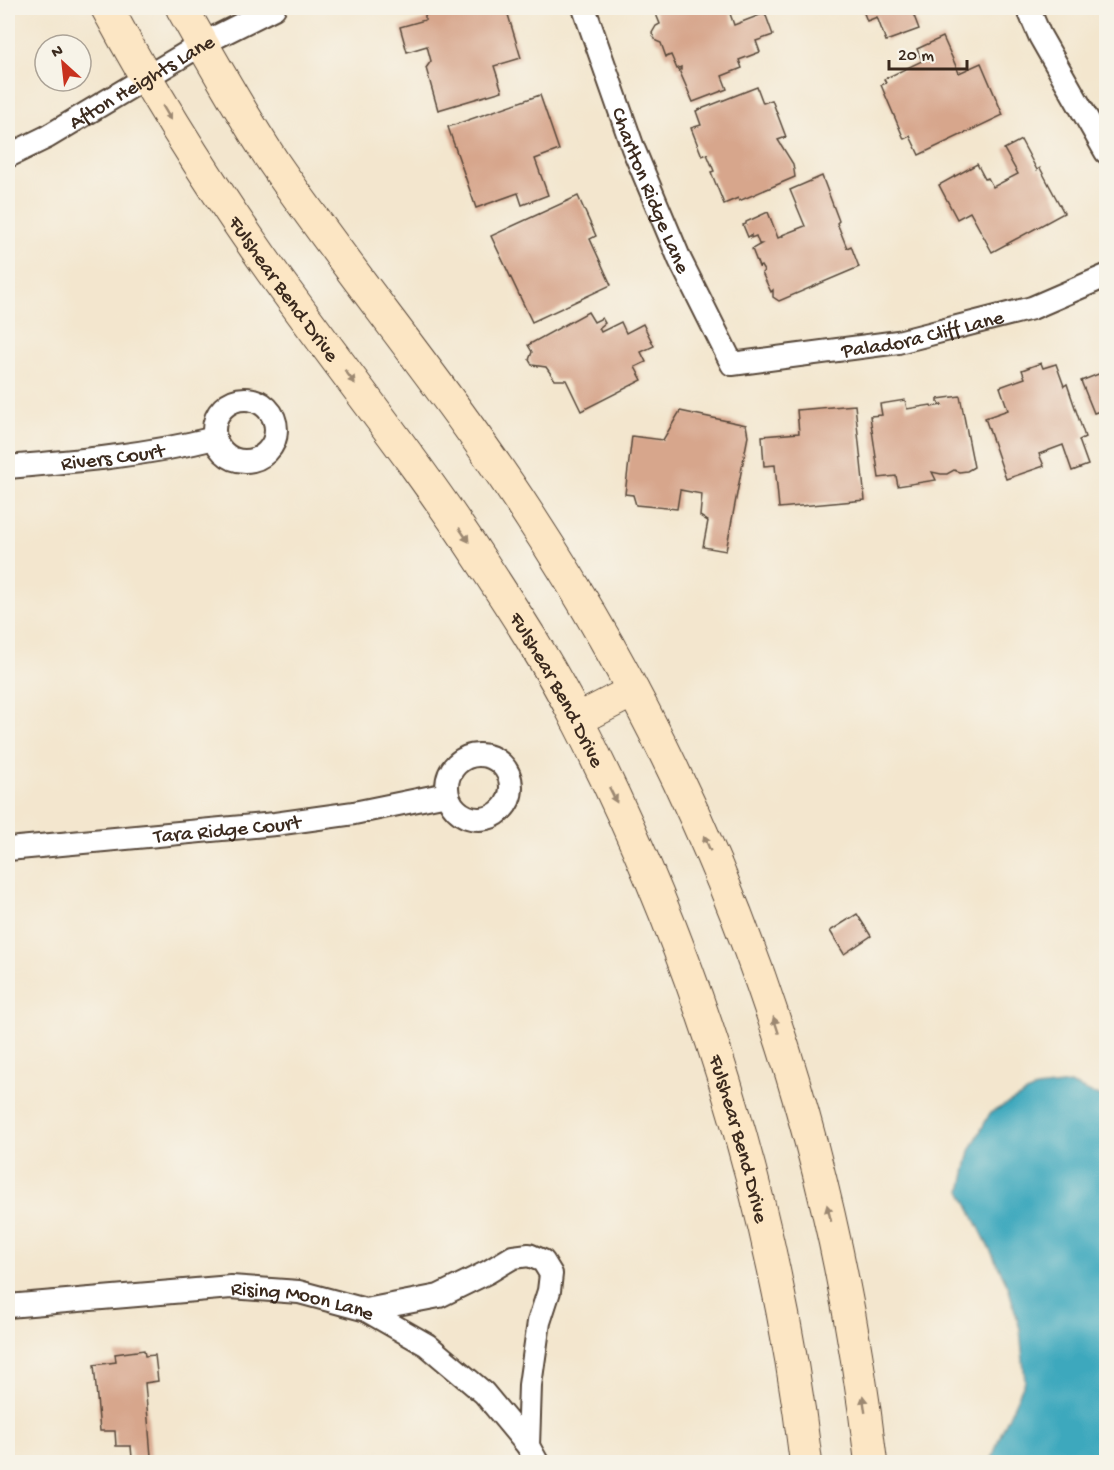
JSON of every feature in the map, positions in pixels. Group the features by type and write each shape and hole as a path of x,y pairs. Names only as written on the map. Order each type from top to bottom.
{"main road":[{"name":"Fulshear Bend Drive","path":"107,8 189,150 263,259 428,484 476,554 518,618 577,720 664,907 714,1044 749,1166 773,1263 798,1394 806,1462"},
{"path":"182,8 272,159 465,423 529,515 607,642 700,829 734,904 763,985 803,1111 846,1292 871,1462"},
{"path":"577,720 633,691"}],"street":[{"name":"Afton Heights Lane","path":"8,156 55,132 202,44 274,8"},
{"name":"Charlton Ridge Lane","path":"584,8 646,178 680,260 732,364"},
{"path":"1028,8 1040,36 1107,152"},
{"name":"Paladora Cliff Lane","path":"732,364 898,342 1032,308 1107,276"},
{"name":"Rivers Court","path":"8,467 138,454 215,438"},
{"name":"Tara Ridge Court","path":"8,849 275,824 354,813 447,794"},
{"path":"366,1310 439,1296 513,1257 529,1255 543,1262 551,1274 549,1291 539,1322 530,1385 532,1454"},
{"name":"Rising Moon Lane","path":"8,1306 231,1287 299,1292 366,1310 427,1345 476,1386 532,1454"}],"water":[{"path":"1070,1084 1106,1099 1106,1462 991,1462 999,1438 1025,1381 1020,1329 1008,1286 961,1191 970,1151 990,1113 1036,1088"}],"building":[{"path":"451,8 506,8 521,58 494,66 502,91 438,110 426,68 431,61 427,46 407,52 400,27 425,20 425,15"},
{"path":"728,8 734,25 765,13 773,35 756,41 760,52 739,60 742,68 722,76 727,89 693,102 679,70 681,67 677,69 671,55 666,57 661,43 656,41 652,33 660,24 654,9"},
{"path":"862,8 911,8 919,29 886,41 877,17 867,21"},
{"path":"943,37 959,73 981,63 1003,115 919,155 910,136 904,139 881,85 886,83 884,79 922,61 917,49"},
{"path":"757,87 763,103 772,100 786,137 778,140 793,164 795,177 739,201 738,198 724,204 711,172 714,171 707,154 702,156 691,128 701,125 696,111"},
{"path":"540,95 559,150 535,159 548,195 522,205 518,193 476,208 448,127"},
{"path":"1021,140 1037,170 1040,168 1064,213 992,252 970,212 957,219 939,185 977,164 985,179 988,178 993,187 1018,174 1004,149"},
{"path":"822,176 847,248 851,246 859,267 779,301 773,297 773,290 771,292 762,273 764,271 761,266 759,267 752,249 761,244 756,236 748,237 743,225 768,212 778,238 805,226 790,190"},
{"path":"578,196 596,236 590,239 611,285 532,322 491,236"},
{"path":"588,312 594,322 602,318 605,323 599,328 601,332 621,322 626,333 643,324 654,346 641,352 646,362 635,367 642,380 581,411 566,380 555,380 546,367 532,365 529,360 532,352 528,345"},
{"path":"1041,363 1043,368 1056,364 1064,386 1067,384 1085,437 1079,440 1088,465 1072,471 1063,445 1039,454 1044,466 1006,479 985,418 1008,410 1000,387 1025,378 1022,370"},
{"path":"1106,371 1106,409 1094,413 1081,381"},
{"path":"960,396 974,467 967,471 954,470 947,474 932,472 936,480 898,486 896,476 879,478 870,416 882,415 880,404 905,400 907,409 931,405 932,407 942,405 938,399"},
{"path":"855,405 865,500 779,508 775,465 764,466 762,436 799,433 797,410"},
{"path":"680,411 746,425 748,436 726,551 703,547 708,521 700,516 702,494 680,490 677,509 636,505 633,495 625,494 632,436 663,440"},
{"path":"857,914 871,936 844,954 830,931"},
{"path":"144,1350 145,1356 155,1355 158,1381 145,1383 151,1456 132,1458 131,1446 116,1446 115,1431 100,1431 94,1365 116,1362 115,1354"}]}
